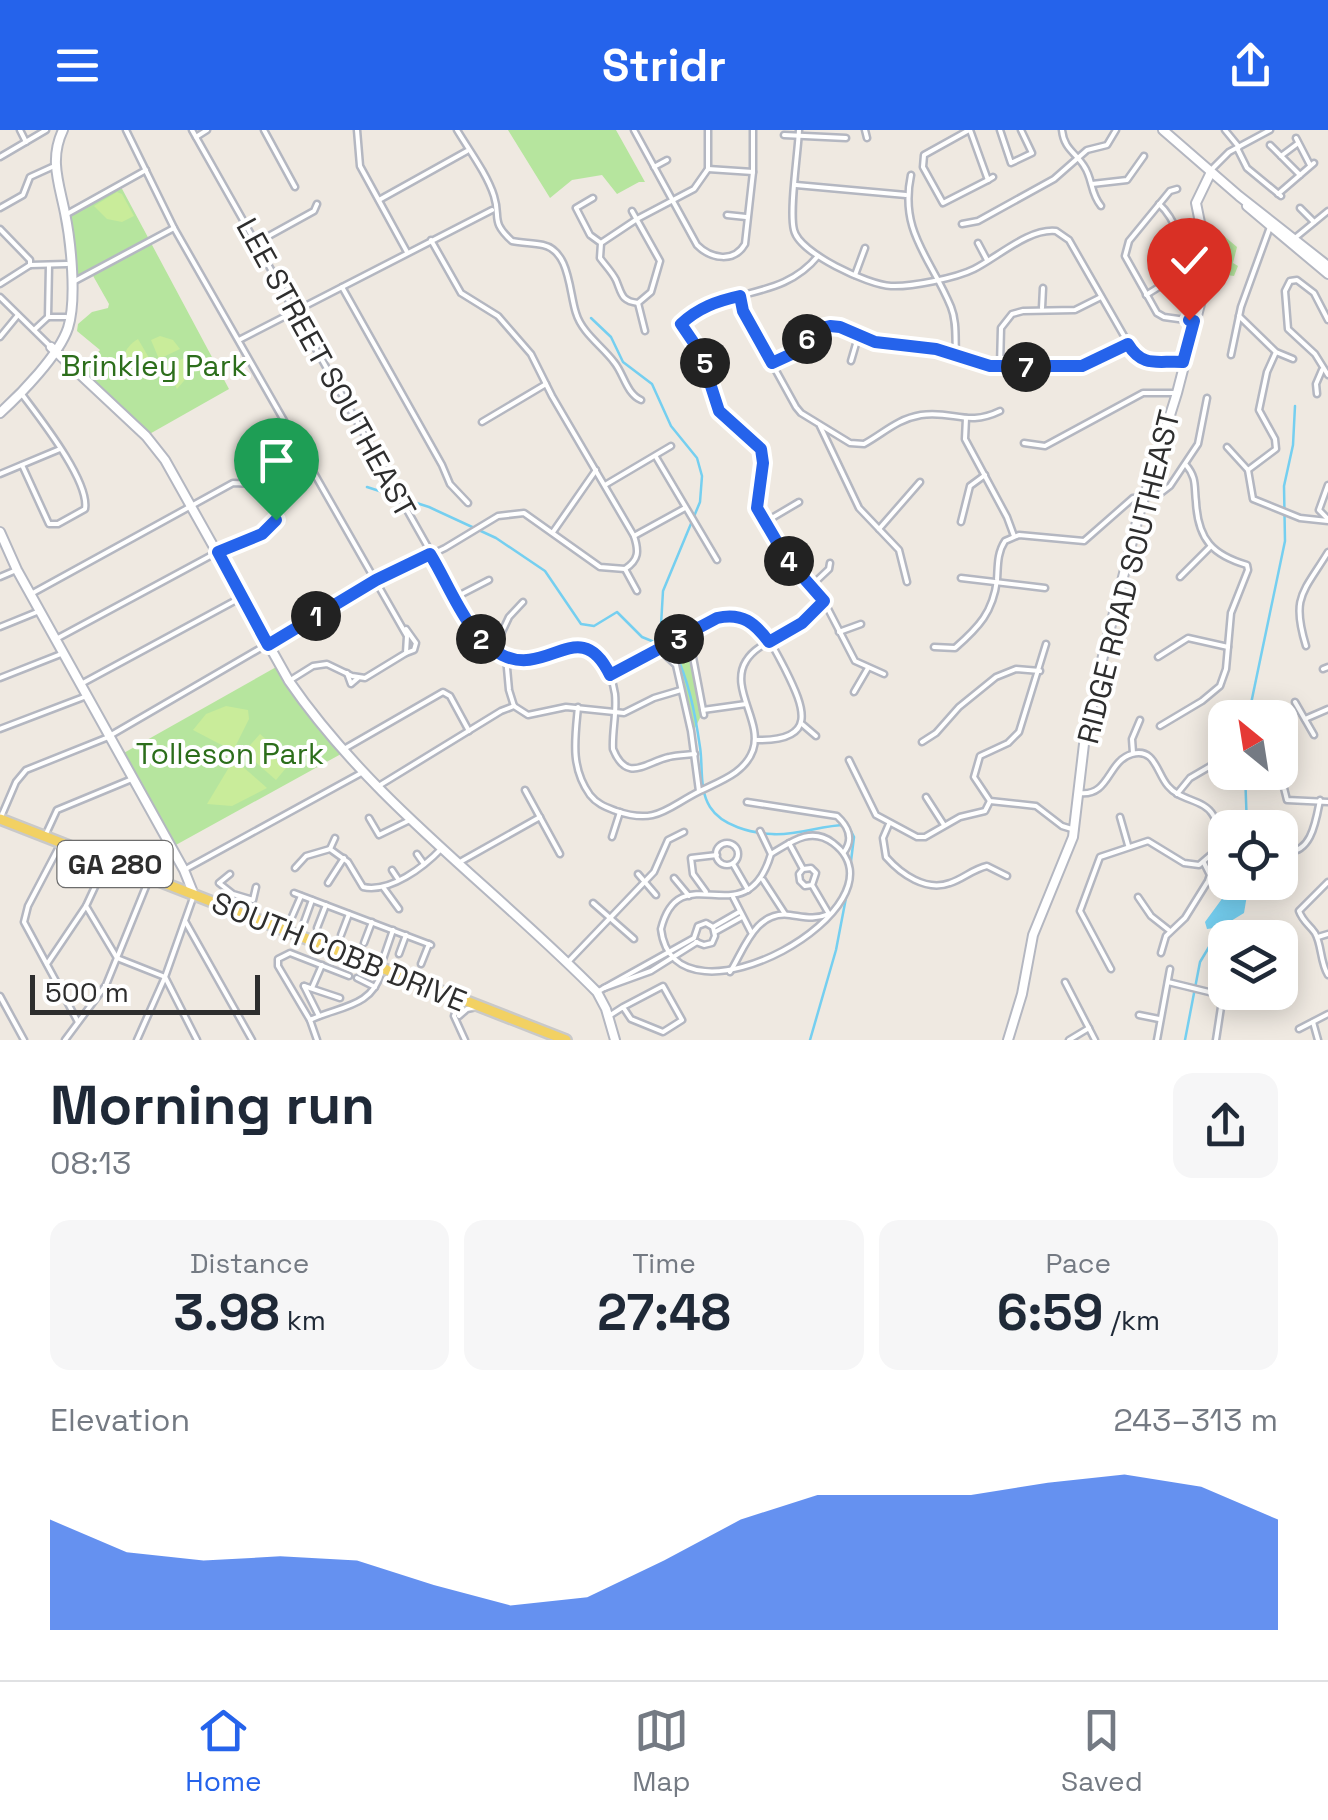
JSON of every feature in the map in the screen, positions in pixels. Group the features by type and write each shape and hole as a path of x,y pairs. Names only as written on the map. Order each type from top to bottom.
{"main road":[{"name":"SOUTH COBB DRIVE","path":"0,819 566,1040"}],"street":[{"path":"20,130 26,142"},
{"path":"0,157 46,130"},
{"path":"0,411 53,348 66,317 64,224 52,168 54,143 61,130"},
{"path":"0,411 21,393 69,323 66,214 54,160 61,130"},
{"path":"126,130 174,228 376,580 404,626 416,638 414,650 370,676 358,678 334,665 320,664 289,680"},
{"name":"LEE STREET SOUTHEAST","path":"192,130 476,632 506,657"},
{"path":"196,138 207,130"},
{"path":"264,130 295,187"},
{"path":"356,130 360,166 408,252"},
{"path":"457,130 493,194 498,225 512,241 546,245 553,250 572,287 576,314 640,400"},
{"path":"601,243 637,218 694,189 708,170 708,130"},
{"path":"637,131 700,249 719,257 741,254 745,244 753,130"},
{"path":"865,130 867,138"},
{"path":"952,130 955,138"},
{"path":"969,130 990,178 942,203 922,158 969,130"},
{"path":"1000,130 1011,163 1032,153 1020,130"},
{"path":"1062,130 1065,146 1086,170 1101,206"},
{"path":"962,224 978,221 1054,178 1087,150 1107,145 1116,130"},
{"path":"1159,130 1328,274"},
{"path":"1225,130 1234,138 1249,170 1279,195 1312,165 1298,140 1281,156"},
{"path":"1210,172 1236,148 1270,130"},
{"path":"798,133 793,229 803,246 818,256 889,286 967,272 1037,234 1056,231 1069,240 1138,358 1150,363 1183,362"},
{"path":"784,135 846,138"},
{"path":"1270,146 1300,175"},
{"path":"380,200 468,150"},
{"path":"1090,184 1127,180 1144,156"},
{"path":"654,166 667,160"},
{"path":"0,208 23,196 30,177 52,168"},
{"path":"66,214 146,170"},
{"path":"708,170 753,172"},
{"name":"RIDGE ROAD SOUTHEAST","path":"1008,1040 1022,994 1031,940 1074,830 1084,744 1101,664 1208,264 1196,199 1210,172"},
{"path":"911,175 907,195 911,228 955,321 956,355"},
{"path":"796,185 907,195"},
{"path":"1176,189 1159,204 1125,249 1126,260 1160,316 1194,321"},
{"path":"593,198 576,208 590,235 601,243"},
{"path":"256,243 314,210 317,204"},
{"path":"1146,296 1182,272 1186,260 1172,219 1159,204"},
{"path":"1300,208 1314,222"},
{"path":"239,340 478,214 494,210"},
{"path":"601,243 600,258 614,276 621,296 638,303 652,292 660,261 632,211"},
{"path":"1295,238 1328,211"},
{"path":"727,215 746,217"},
{"path":"1273,224 1328,266"},
{"path":"1231,355 1239,316 1265,235 1273,224"},
{"path":"70,282 174,228"},
{"path":"0,230 29,258 30,265"},
{"path":"431,240 461,293 508,325 532,354 634,536 638,554 625,569"},
{"path":"978,242 988,262"},
{"path":"855,274 866,248"},
{"path":"818,256 793,279 758,294 704,307 681,324 700,352 719,411 761,449 763,463 756,501 765,522 787,559 824,601 855,660 884,674"},
{"path":"0,284 30,265 66,264"},
{"path":"48,317 49,265"},
{"path":"1328,320 1314,292 1297,280 1290,281 1285,290 1288,329 1315,354 1328,375"},
{"path":"342,287 450,484 468,503"},
{"path":"1042,311 1043,288"},
{"path":"740,296 743,311 796,406 820,426 859,445 892,424 913,417 934,414 983,420 1000,411"},
{"path":"0,297 151,442 193,506 289,680 344,750 410,820 601,990 615,1040"},
{"path":"1000,366 1001,331 1006,320 1017,312 1075,310 1101,297"},
{"path":"638,303 645,331"},
{"path":"0,337 18,315"},
{"path":"1239,316 1276,352 1293,359"},
{"path":"34,330 48,317 66,317"},
{"path":"772,363 796,352 821,328 840,327 858,337 1000,366 1082,366 1128,344"},
{"path":"851,361 858,337"},
{"path":"1248,470 1276,449 1276,438 1260,410 1276,352"},
{"path":"1318,394 1316,384 1322,370"},
{"path":"482,422 546,384"},
{"path":"21,393 62,448 87,502 82,512 51,525 22,465"},
{"path":"1024,443 1045,446 1143,393 1176,393"},
{"path":"934,647 956,648 987,617 1001,547 1014,536 1084,541 1099,532 1130,500 1162,493 1186,465 1200,438 1207,398"},
{"path":"966,418 965,439 1014,536"},
{"path":"820,426 859,508 899,550 908,582"},
{"path":"605,485 671,446"},
{"path":"1227,446 1248,470 1251,495 1260,503 1300,518 1328,520"},
{"path":"0,474 62,448"},
{"path":"656,456 716,560"},
{"path":"1160,726 1202,702 1220,686 1234,601 1248,568 1210,547 1196,505 1195,478 1186,465"},
{"path":"553,532 596,470"},
{"path":"960,522 970,486 985,475"},
{"path":"30,594 240,482 260,488 273,508 276,520 269,530 218,552 56,639"},
{"path":"879,529 920,482"},
{"path":"1328,484 1319,510 1328,520"},
{"path":"765,522 799,502"},
{"path":"634,536 685,508"},
{"path":"0,819 23,772 109,736 376,580 507,512 524,513 600,567 625,569"},
{"path":"0,532 194,895 166,977 137,1040"},
{"path":"1180,578 1210,547"},
{"path":"1306,646 1298,620 1298,601 1328,552"},
{"path":"811,586 830,569 830,563"},
{"path":"625,569 637,592"},
{"path":"0,576 17,570"},
{"path":"961,578 1045,588"},
{"path":"456,597 490,580"},
{"path":"81,684 242,596"},
{"path":"578,707 574,751 578,770 596,801 620,812 650,817 674,808 741,768 750,757 756,740 746,704 743,665 751,654 802,623 824,601"},
{"path":"494,649 509,617 523,602"},
{"path":"0,627 40,611"},
{"path":"610,675 717,618 732,616 754,623 769,642 802,702 802,724 816,736"},
{"path":"839,632 862,624"},
{"path":"404,626 406,653"},
{"path":"688,634 703,712 746,704"},
{"path":"1158,657 1188,638 1228,647"},
{"path":"1046,644 1019,732 976,762 975,782 990,801 1036,806 1062,826 1074,830"},
{"path":"682,690 616,714 578,707 522,714 514,706 509,690 506,657 528,660 585,646 599,655 610,675 616,714 613,749 627,766 642,768 666,758 694,754"},
{"path":"660,650 675,662 699,792"},
{"path":"0,678 64,653"},
{"path":"854,692 868,668"},
{"path":"922,742 996,676 1016,669 1040,671"},
{"path":"344,750 443,692 450,696 468,731"},
{"path":"0,729 87,696"},
{"path":"377,787 514,706"},
{"path":"1298,707 1314,736"},
{"path":"1305,719 1328,709"},
{"path":"1134,753 1132,739 1140,720"},
{"path":"756,740 784,738 802,724"},
{"path":"1080,793 1100,790 1124,758 1134,753 1151,757 1177,794 1209,810 1216,821 1215,849 1204,862 1188,864 1152,842 1128,845 1100,857 1080,912 1111,969"},
{"path":"849,760 876,815 917,837 985,811 990,801"},
{"path":"1177,794 1190,778 1208,768"},
{"path":"184,870 364,772"},
{"path":"45,836 58,810 133,778"},
{"path":"525,790 560,854"},
{"path":"1284,790 1287,800 1328,802"},
{"path":"926,797 944,825"},
{"path":"1298,851 1314,826 1320,800"},
{"path":"747,802 837,816 849,834 850,844 844,852"},
{"path":"612,837 620,812"},
{"path":"1120,817 1128,845"},
{"path":"369,818 379,835 410,820"},
{"path":"460,862 540,818"},
{"path":"889,824 883,838 886,857 917,882 931,886 950,884 987,866 1007,876"},
{"path":"568,962 645,880 660,861 668,840 684,832"},
{"path":"760,832 771,854"},
{"path":"812,834 844,852 851,884 844,899 812,936 778,958 729,973 694,974 682,970 668,954 661,930 675,903 706,892 732,897 748,890 762,879 771,854 789,844 812,834"},
{"path":"330,849 335,838"},
{"path":"61,843 25,917 28,932 78,1022"},
{"path":"789,844 804,869"},
{"path":"716,855 721,846 734,845 738,854 733,864"},
{"path":"295,868 306,856 330,849 344,858 364,886 383,888 424,864 442,848"},
{"path":"417,854 424,864"},
{"path":"716,855 722,864 733,864"},
{"path":"706,892 693,874 690,858 716,855"},
{"path":"328,883 344,858"},
{"path":"46,964 86,906 106,861"},
{"path":"1160,953 1170,931 1185,918 1208,882 1210,875 1204,862"},
{"path":"733,864 748,890"},
{"path":"812,885 800,882 799,874 804,869 811,868 816,873 812,885 830,915"},
{"path":"392,870 398,880"},
{"path":"212,882 220,882 230,874"},
{"path":"638,874 656,895"},
{"path":"674,878 689,896"},
{"path":"65,1040 106,985 150,879"},
{"path":"762,879 785,914"},
{"path":"220,882 237,896 256,898"},
{"path":"1328,882 1300,911 1318,938 1320,960 1328,975"},
{"path":"359,893 364,886"},
{"path":"256,888 256,898"},
{"path":"383,888 389,905 398,909"},
{"path":"294,893 430,945 421,964"},
{"path":"231,909 237,896"},
{"path":"292,920 301,896"},
{"path":"732,897 750,932"},
{"path":"256,898 262,902"},
{"path":"1138,898 1151,916 1170,931"},
{"path":"298,936 312,900"},
{"path":"593,903 634,939"},
{"path":"317,928 326,905"},
{"path":"86,906 119,959 166,977 197,1040"},
{"path":"341,935 348,914"},
{"path":"729,973 750,932 785,914 808,919 830,915"},
{"path":"714,930 740,915"},
{"path":"185,921 250,1039"},
{"path":"364,943 372,922"},
{"path":"696,940 698,926 706,923 714,930"},
{"path":"310,1020 334,1009 350,1008 375,988 392,930"},
{"path":"696,940 704,945 712,943 714,930"},
{"path":"1318,938 1328,934"},
{"path":"399,954 406,935"},
{"path":"601,990 696,940"},
{"path":"307,1040 316,1037 310,1020 278,959 290,953 349,976"},
{"path":"312,988 322,965"},
{"path":"1158,1040 1170,968"},
{"path":"357,978 375,988"},
{"path":"1065,982 1094,1040"},
{"path":"1168,982 1208,991"},
{"path":"293,990 304,986 340,998"},
{"path":"304,986 318,1016"},
{"path":"608,1016 620,1009 663,986 682,1020 660,1032 620,1009"},
{"path":"0,996 24,1040"},
{"path":"462,1000 458,1018 465,1040"},
{"path":"458,1018 467,1008 478,1007"},
{"path":"1216,1040 1221,1010"},
{"path":"1300,1029 1328,1014"},
{"path":"1139,1016 1161,1020"},
{"path":"1313,1022 1318,1040"},
{"path":"1070,1040 1089,1028"}],"green space":[{"path":"508,130 616,130 645,182 617,194 602,175 572,180 550,198"},
{"name":"Brinkley Park","path":"120,185 229,389 146,436 80,374 100,350 77,331 78,324 109,304 92,274 69,283 64,215"},
{"path":"117,192 134,216 122,222 107,219 94,206"},
{"path":"1218,231 1237,247 1234,276 1211,273 1206,233 1213,235"},
{"path":"160,336 173,340 180,349 159,359 151,340"},
{"path":"138,339 152,363 127,378 124,356"},
{"path":"186,357 189,375 177,389 166,367"},
{"path":"687,638 701,716 693,732 679,665 665,651"},
{"name":"Tolleson Park","path":"278,666 292,693 341,754 174,846 122,754"},
{"path":"226,706 248,710 249,719 233,751 193,730 206,714"},
{"path":"260,734 291,762 276,780 244,752"},
{"path":"234,759 267,788 232,806 207,804"}],"water":[{"path":"1221,900 1246,900 1244,913 1232,920 1208,920 1207,929 1205,922"}],"waterway":[{"path":"591,318 611,337 623,362 652,384 671,426 697,458 702,476 700,502 663,591 660,642"},
{"path":"1252,700 1285,541 1284,486 1293,445 1295,406"},
{"path":"367,487 429,507 496,538 545,571 581,624 594,626 617,612 642,637 674,650 694,710 704,793 715,814 738,827 764,833 848,825 854,837 850,869"},
{"path":"1246,790 1246,810"},
{"path":"810,1040 836,950 850,877"},
{"path":"1185,1040 1200,962 1208,949"}],"route":[{"path":"276,520 262,534 218,552 268,645 376,580 430,554 476,632 486,644 511,658 528,660 585,646 599,655 610,675 724,616 754,623 769,642 796,628 824,601 787,559 757,508 761,449 719,411 708,369 681,324 688,317 716,302 740,296 743,311 772,363 796,352 808,337 830,326 875,342 936,349 990,366 1082,366 1128,344 1138,358 1150,363 1183,362 1194,321 1189,320"}]}
